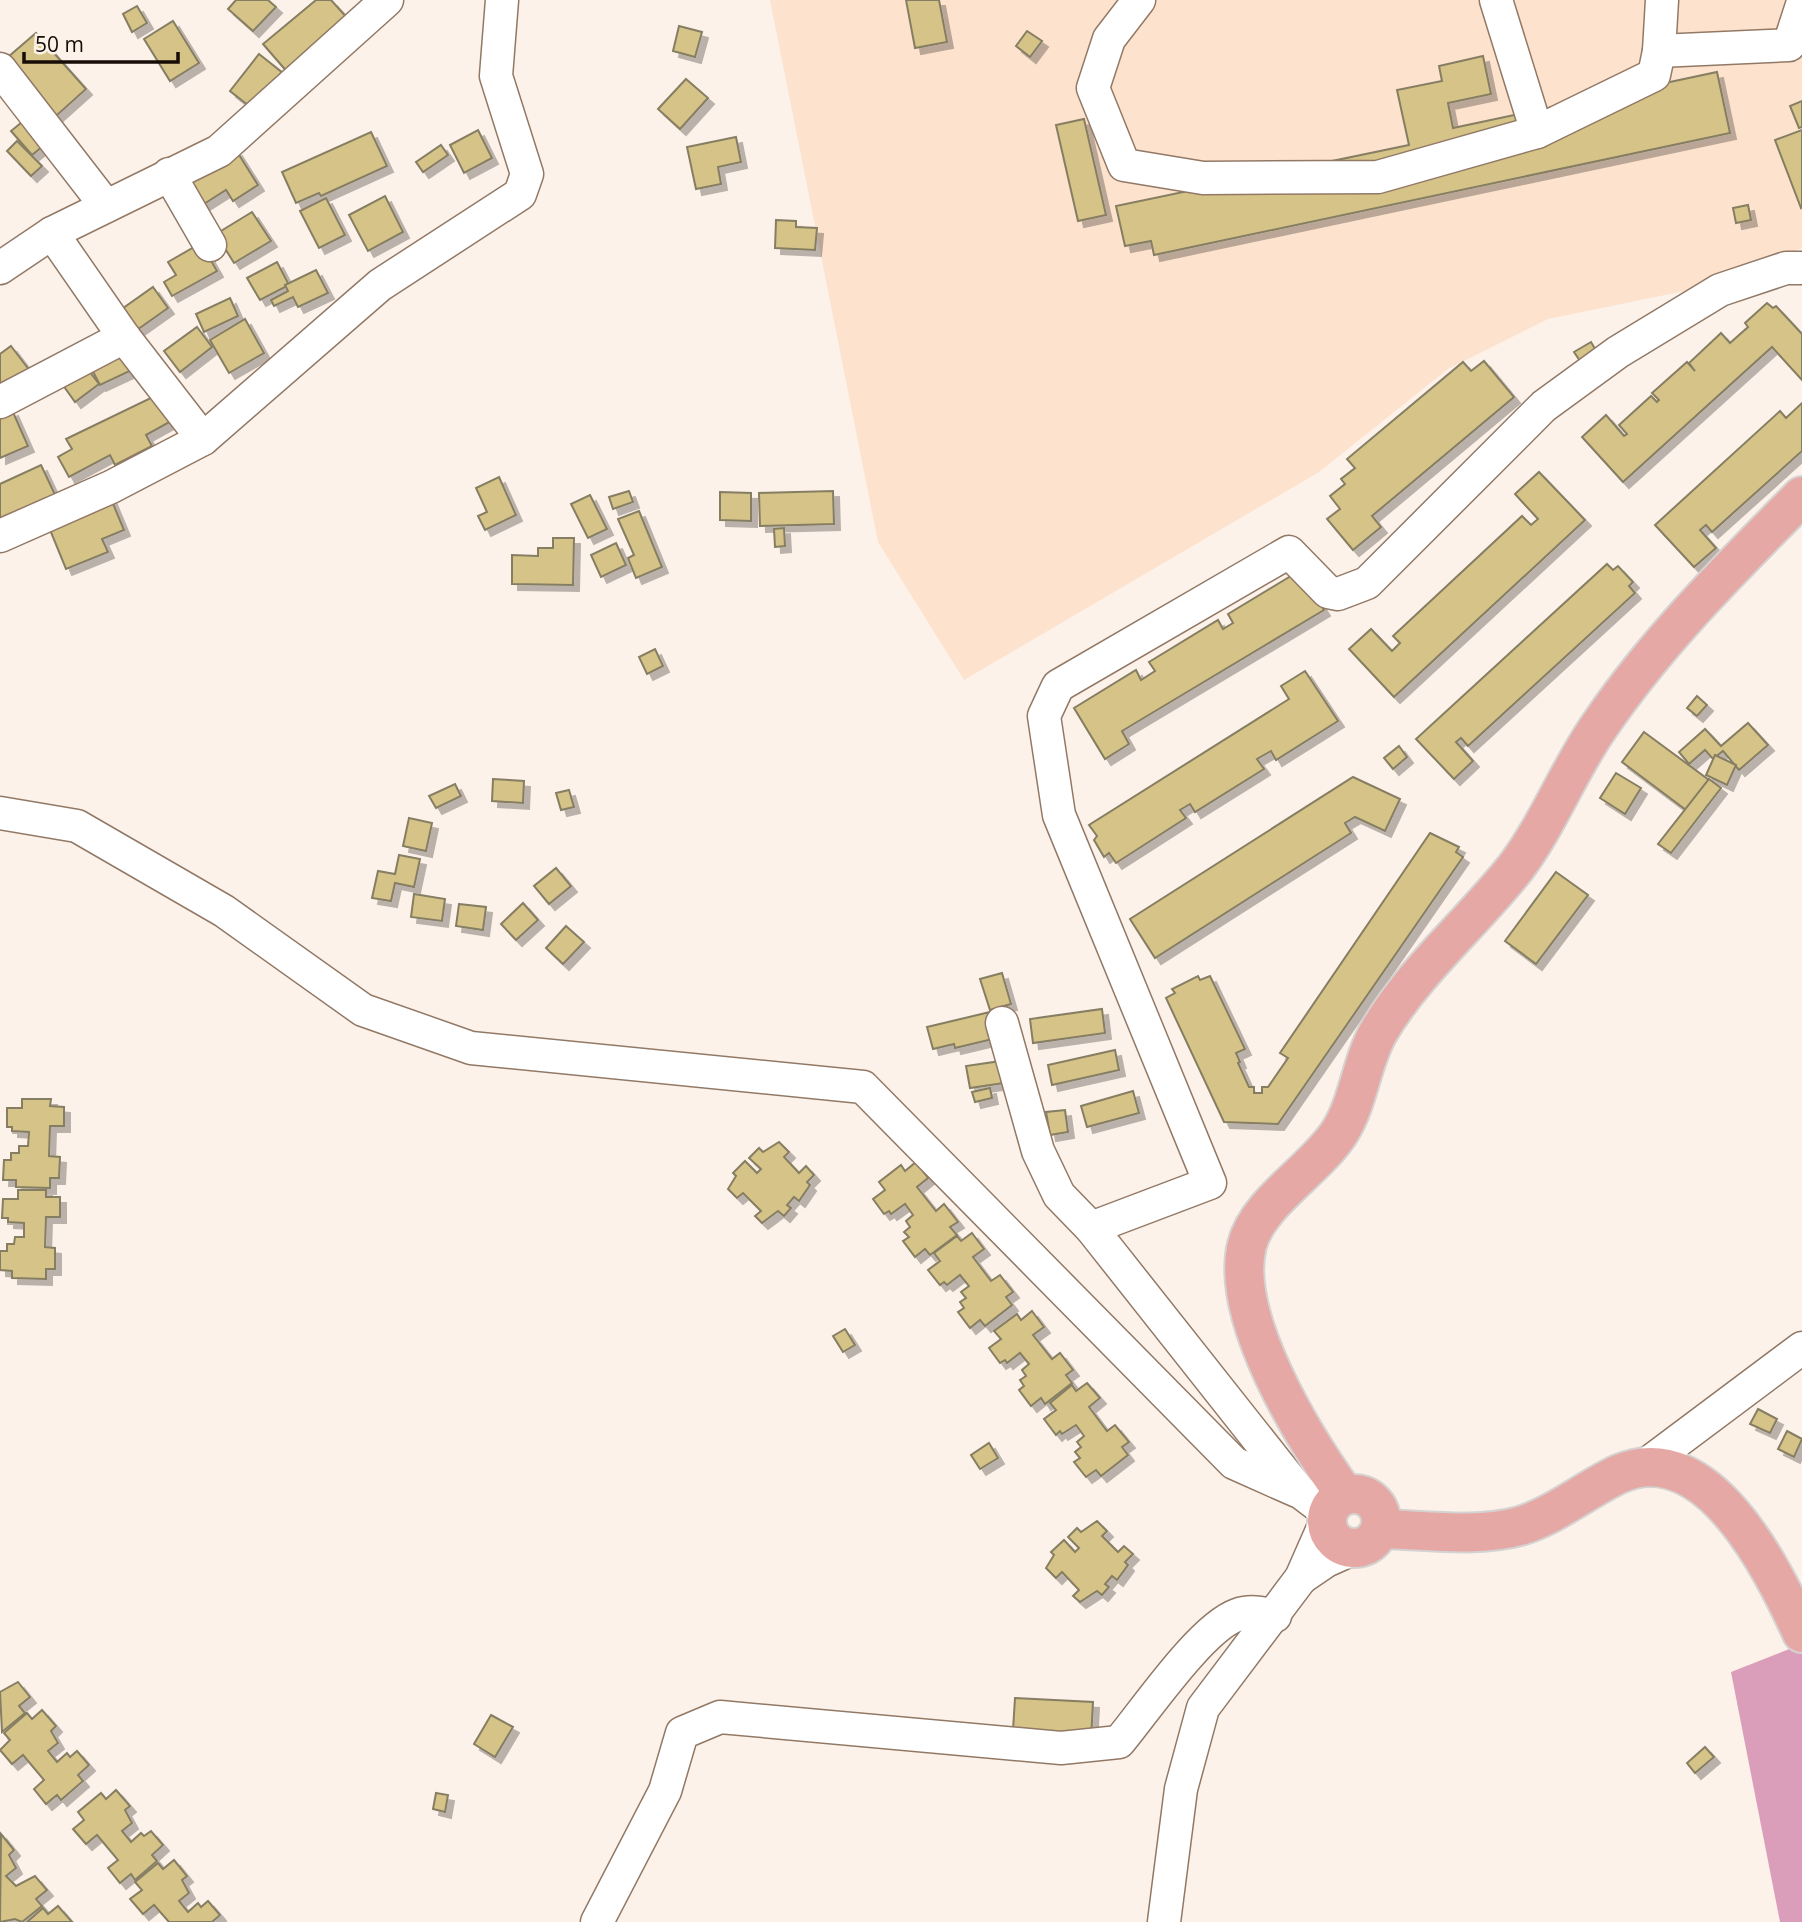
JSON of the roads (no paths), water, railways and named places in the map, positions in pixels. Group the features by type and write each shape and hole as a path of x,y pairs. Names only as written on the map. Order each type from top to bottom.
{"main road":[{"path":"1802,496 1634,676 1597,728 1517,865 1409,990 1379,1030 1340,1131 1320,1157 1257,1221 1247,1244 1244,1274 1247,1302 1270,1365 1295,1415 1325,1505 1363,1494 1370,1498 1381,1512 1368,1539 1517,1526 1562,1507 1619,1474 1643,1467 1669,1470 1690,1479 1719,1498 1747,1535 1802,1633"}],"street":[{"path":"0,268 52,233 219,151 354,11 387,0"},
{"path":"0,536 111,486 203,439 380,285 520,194 527,174 496,76 502,0"},
{"path":"1139,0 1109,39 1093,88 1124,164 1203,178 1378,177 1537,132 1654,75 1659,51 1662,0"},
{"path":"1496,0 1537,132"},
{"path":"1659,51 1789,45 1802,5"},
{"path":"0,69 106,206"},
{"path":"169,174 210,245"},
{"path":"52,233 124,337 203,439"},
{"path":"1091,1228 1210,1183 1059,815 1044,716 1058,686 1289,552 1328,592 1338,594 1367,583 1544,406 1607,360 1720,290 1786,268 1802,268"},
{"path":"0,401 124,337"},
{"path":"0,813 77,826 224,911 363,1010 471,1048 863,1087 1234,1464 1325,1505"},
{"path":"1002,1023 1038,1151 1059,1195 1091,1228 1325,1505"},
{"path":"1643,1467 1802,1348"},
{"path":"1164,1922 1181,1788 1203,1708 1275,1616 1301,1578 1325,1505"},
{"path":"1301,1578 1326,1561 1368,1539"},
{"path":"597,1922 665,1791 682,1733 720,1717 1061,1748 1119,1742 1193,1651 1226,1620 1252,1612 1275,1616"}]}
